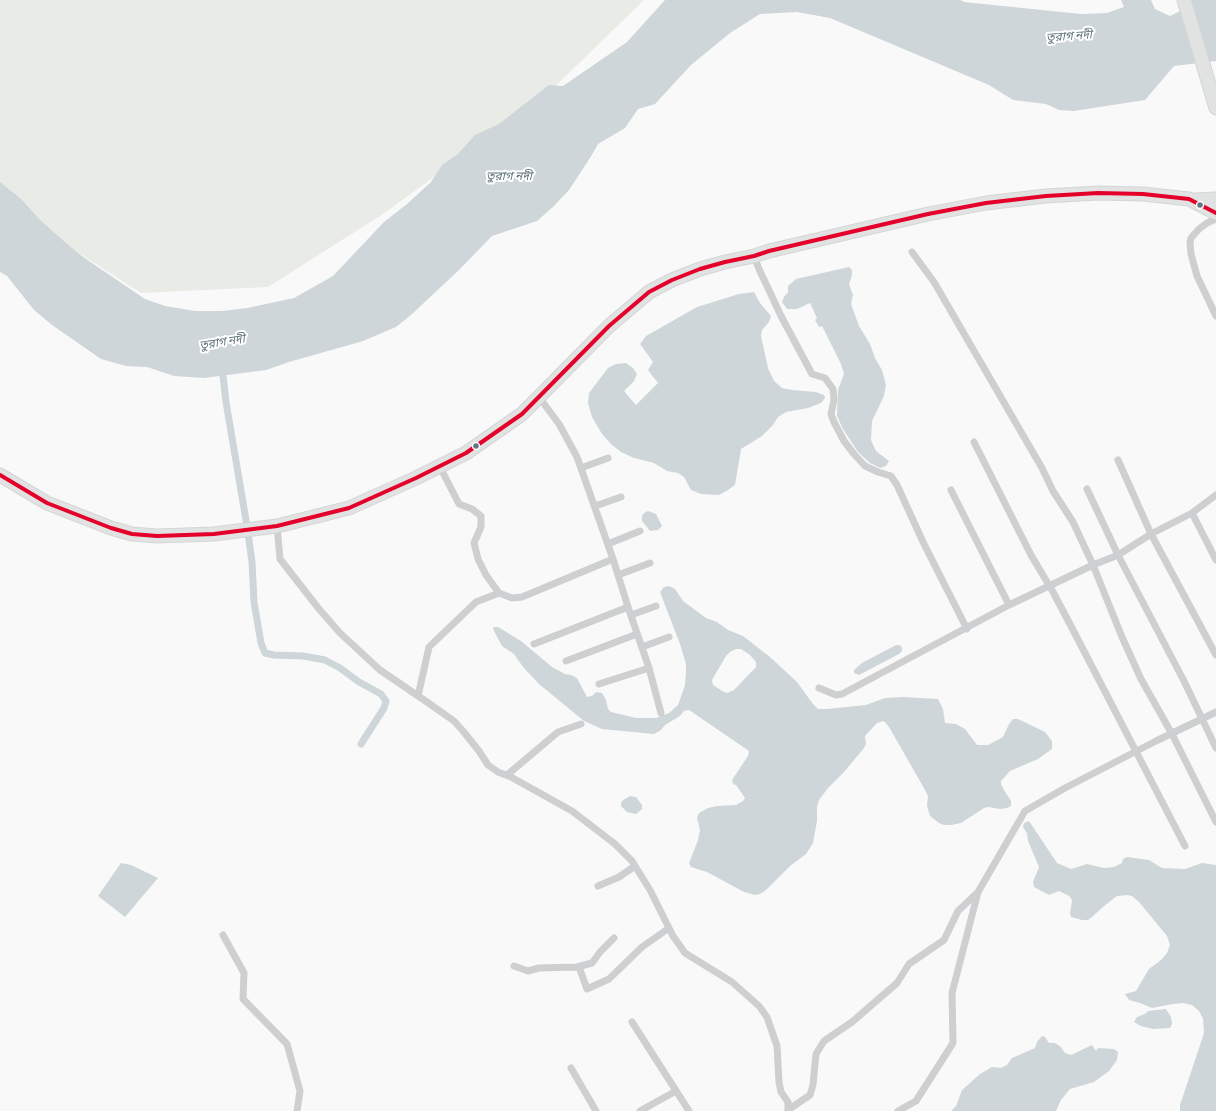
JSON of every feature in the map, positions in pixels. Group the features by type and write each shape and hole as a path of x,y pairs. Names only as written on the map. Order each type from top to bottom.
{"highway":[{"path":"1184,0 1216,108"},
{"path":"0,475 47,503 104,526 132,534 157,536 214,534 273,526 349,508 466,453 493,436 522,414 609,326 648,292 672,280 700,269 754,256 769,250 928,214 986,203 1046,196 1098,193 1143,194 1189,200 1216,199"},
{"path":"1189,200 1216,213"}],"street":[{"path":"1216,219 1199,229 1191,238 1190,242 1191,254 1197,276 1216,316"},
{"path":"912,252 934,282 1042,468 1053,492 1073,522 1093,565 1122,638 1141,679 1172,734 1216,822"},
{"path":"754,256 781,316 812,374 824,378 833,389 834,400 831,414 844,441 865,466 891,476 897,485 924,544 967,628"},
{"path":"539,397 559,424 577,456 649,668 661,713"},
{"path":"974,442 1030,555 1053,592 1185,846"},
{"path":"581,468 608,458"},
{"path":"1118,460 1151,534 1216,655"},
{"path":"440,466 459,504 472,509 481,516 481,527 474,543 478,559 486,576 499,593 512,598 522,597 613,559"},
{"path":"1087,489 1118,554 1184,680 1216,748"},
{"path":"951,490 1009,606"},
{"path":"819,688 836,695 842,694 1009,606 1118,554 1151,534 1192,513 1216,494"},
{"path":"595,506 621,498"},
{"path":"1192,513 1216,560"},
{"path":"273,526 280,559 340,633 380,670 458,726 479,750 488,765 498,772 507,775 572,812 615,844 635,866 650,890 673,936 685,953 732,982 759,1006 767,1017 777,1046 778,1082 781,1092 788,1102 788,1111"},
{"path":"608,544 640,531"},
{"path":"618,575 650,562"},
{"path":"418,696 429,647 476,602 499,593"},
{"path":"631,615 656,606"},
{"path":"534,644 628,607"},
{"path":"566,661 637,634"},
{"path":"642,647 669,637"},
{"path":"599,684 649,668"},
{"path":"898,1111 916,1101 953,1043 952,993 978,892 1025,811 1065,788 1136,751 1216,712"},
{"path":"507,775 558,732 581,724"},
{"path":"598,886 619,877 635,866"},
{"path":"788,1111 810,1095 813,1085 816,1054 824,1041 852,1022 898,983 909,964 944,940 958,911 978,892"},
{"path":"579,967 587,990 609,979 642,947 669,928"},
{"path":"223,935 244,973 243,999 287,1044 300,1091 297,1111"},
{"path":"514,966 528,971 539,968 579,967 592,963 600,952 614,938"},
{"path":"632,1022 689,1111"},
{"path":"571,1068 596,1111"},
{"path":"640,1111 676,1090"}],"shaded area":[{"path":"0,0 644,0 543,98 383,214 268,287 141,293 0,202"}],"water":[{"name":"তুরাগ নদী","path":"665,0 960,0 964,2 1081,14 1107,13 1124,7 1121,0 1151,0 1155,9 1170,16 1182,10 1190,0 1216,0 1216,61 1174,66 1145,100 1074,111 1059,110 1046,104 1013,100 989,85 830,18 797,12 760,14 730,33 691,65 655,104 638,109 625,128 598,144 569,190 537,221 492,236 460,269 396,327 363,341 266,370 204,378 174,376 147,367 126,366 101,359 52,325 34,310 7,276 0,272 0,182 21,199 40,220 67,244 86,259 145,299 165,306 195,311 222,311 247,308 294,298 333,276 384,222 431,182 442,165 458,154 475,135 499,124 549,85 563,86 627,42"},
{"path":"849,267 852,270 849,284 853,295 851,304 859,326 870,344 875,358 882,370 886,385 884,396 872,421 871,440 876,451 889,461 886,466 880,468 870,463 858,452 843,429 837,416 838,390 844,374 841,364 822,326 819,327 815,320 817,318 810,303 797,309 787,309 782,302 788,292 788,286 796,279"},
{"path":"754,292 760,303 771,316 769,322 762,330 761,336 768,368 774,381 782,388 816,392 824,395 825,398 821,403 808,408 786,412 778,417 773,425 762,436 741,449 735,485 719,495 701,494 691,490 684,477 678,473 667,471 654,463 634,458 621,452 611,444 602,434 592,417 588,403 589,393 608,368 616,364 626,363 633,368 637,374 634,381 624,391 636,405 658,383 648,370 653,362 640,344 646,336 697,307 739,294"},
{"path":"648,511 656,514 662,526 658,530 650,531 642,521 642,516"},
{"path":"669,586 675,589 683,601 706,618 717,622 728,630 743,636 770,657 797,682 818,709 866,705 885,698 903,697 938,699 943,709 945,723 956,724 965,729 977,745 988,745 1003,737 1013,719 1018,719 1045,732 1052,741 1052,749 1038,759 1010,771 1001,781 1004,790 1011,801 1011,806 1000,809 988,807 984,808 961,823 944,825 930,816 927,806 928,796 889,727 884,721 877,723 865,736 866,744 864,748 819,800 813,843 806,854 790,866 765,891 755,895 744,892 707,872 691,867 689,863 698,840 700,830 697,818 699,813 708,808 717,806 736,805 745,798 736,785 733,784 732,780 748,756 749,751 689,710 684,711 680,716 654,734 602,729 584,721 539,684 523,667 514,654 502,646 493,627 498,627 521,641 552,667 577,678 587,697 592,696 596,692 602,693 606,700 608,709 611,712 636,718 656,718 669,713 678,705 685,685 686,672 686,664 680,644 660,592 664,587","holes":["736,649 741,649 750,655 756,662 756,667 734,690 727,693 724,692 713,685 712,680 726,656"]},
{"path":"896,645 900,645 902,648 902,651 899,654 859,675 854,673 854,670 862,663"},
{"path":"630,796 636,797 642,805 642,809 636,814 627,812 621,806 623,800"},
{"path":"1029,821 1057,863 1071,869 1087,864 1104,868 1114,867 1122,863 1123,859 1127,857 1149,860 1162,868 1185,869 1202,863 1216,865 1216,1111 1180,1111 1180,1105 1204,1033 1203,1019 1199,1011 1192,1005 1183,1003 1152,1008 1129,1000 1125,994 1136,991 1149,969 1161,960 1167,953 1170,945 1167,936 1139,902 1132,896 1117,896 1088,920 1082,920 1071,917 1070,913 1072,901 1069,896 1059,891 1049,895 1034,887 1033,882 1039,867 1028,841 1027,833 1023,827 1024,823"},
{"path":"121,863 131,865 158,878 125,917 98,896"},
{"path":"1166,1009 1171,1017 1172,1024 1170,1028 1153,1029 1141,1026 1134,1022 1137,1017 1148,1011"},
{"path":"1042,1036 1045,1037 1049,1043 1055,1043 1061,1047 1065,1053 1071,1055 1092,1045 1096,1051 1098,1048 1114,1049 1118,1052 1117,1060 1109,1071 1094,1082 1070,1089 1061,1100 1056,1111 951,1111 956,1106 962,1090 980,1074 992,1067 1001,1068 1007,1065 1012,1058 1035,1048 1037,1042"}],"waterway":[{"path":"222,367 226,402 247,526 252,562 254,602 261,643 265,653 274,655 303,656 325,660 381,694 386,701 384,708 361,744"}],"transit line":[{"path":"0,475 47,503 111,528 132,534 157,536 214,534 277,526 349,508 416,478 466,453 522,414 609,326 649,292 672,280 700,269 769,251 928,214 986,203 1046,196 1098,193 1143,194 1189,199 1216,213"}]}
